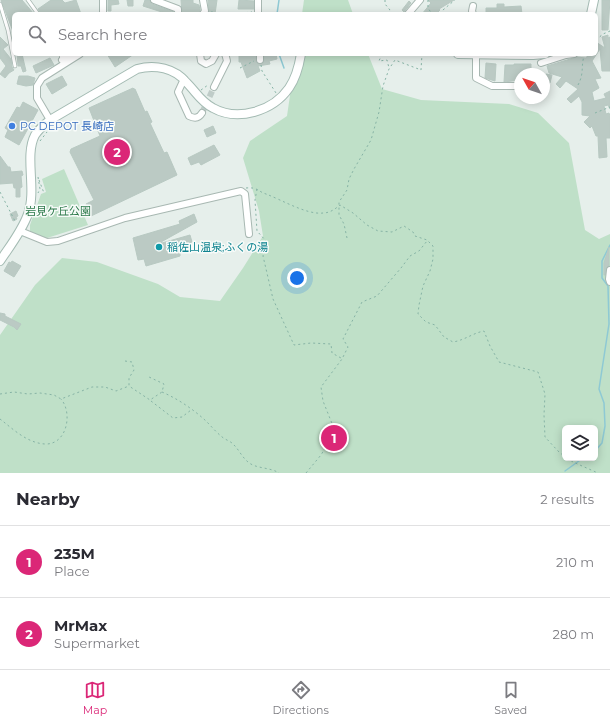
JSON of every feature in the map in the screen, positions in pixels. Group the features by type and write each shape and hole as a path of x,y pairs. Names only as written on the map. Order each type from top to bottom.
{"street":[{"path":"103,0 103,12"},
{"path":"154,0 178,9 178,12"},
{"path":"203,0 204,12"},
{"path":"258,0 258,12"},
{"path":"410,12 420,0"},
{"path":"592,12 594,0"},
{"path":"472,12 473,6"},
{"path":"50,120 37,98 37,86 42,78 77,56"},
{"path":"200,56 201,61 206,64 212,61 215,56"},
{"path":"216,84 226,61 226,56"},
{"path":"0,261 20,231 28,214 32,196 31,153 35,136 41,127 50,120 137,69 152,66 175,73 184,79 196,94 216,110 236,114 246,114 258,111 280,99 288,89 294,80 301,56"},
{"path":"476,56 476,78 492,86 514,86"},
{"path":"541,63 563,56"},
{"path":"184,79 178,92 189,116 196,118 202,113"},
{"path":"20,231 47,242 58,241 125,218 241,192 246,194 249,234"},
{"path":"610,270 610,282"}],"lane":[{"path":"28,0 37,12"},
{"path":"0,4 8,30 12,51"},
{"path":"13,56 15,66"}],"path":[{"path":"385,0 385,4 390,10 389,12"},
{"path":"428,0 428,8 431,12"},
{"path":"442,12 455,0"},
{"path":"598,38 610,31"},
{"path":"381,56 379,61 387,60 389,69"},
{"path":"347,238 344,224 339,215 339,202 347,190 349,179 354,169 371,140 379,112 383,86 389,69 395,60 421,70 422,56"},
{"path":"578,85 583,73 584,56"},
{"path":"240,68 260,57 262,71 280,99"},
{"path":"196,94 209,84 216,84"},
{"path":"595,113 610,107"},
{"path":"38,179 41,182 44,192"},
{"path":"246,187 258,188 264,194 296,208 316,213 329,212 340,206"},
{"path":"258,188 255,200 257,231 266,241 263,256 273,299 294,345 311,343 331,344 332,353 342,358"},
{"path":"0,192 20,231"},
{"path":"340,206 353,213 378,232 392,232 404,226 413,232 415,236 427,240 433,246 433,259 430,271 423,286 418,314 426,322 435,325 444,337 453,342 465,340 474,333 484,331 499,362 538,372 545,394 545,437 562,454"},
{"path":"306,473 321,455 335,431 323,401 321,387 348,347 343,339 355,314 362,302 377,296 410,256 419,251 427,240"},
{"path":"125,362 132,362 134,370 129,378 129,386"},
{"path":"149,377 164,384 162,392 150,400"},
{"path":"61,399 92,388 105,387 116,391 129,386"},
{"path":"129,386 173,418 182,417 191,409"},
{"path":"0,394 14,392 28,394 54,394 66,405 67,420 64,434 53,443 45,444 27,439 0,419"},
{"path":"162,392 175,398 191,409 222,437 234,444 248,463 266,469 275,470 279,473"},
{"path":"572,461 598,473"}],"green space":[{"path":"304,0 348,0 352,12 302,12"},
{"path":"296,56 369,56 382,89 421,100 509,104 538,113 569,143 585,230 599,239 610,234 610,473 0,473 0,335 35,285 62,258 97,262 158,284 180,297 220,301 263,236 259,211 243,158 250,141 287,116"},
{"name":"岩見ケ丘公園","path":"64,169 88,225 47,238 30,232 30,225 41,194 46,192 42,179"}],"building":[{"path":"1,0 22,0 32,12 12,12 12,29"},
{"path":"51,0 62,0 65,3 76,0 80,12 40,12 38,9"},
{"path":"108,0 118,0 119,4 111,5 111,11 108,11"},
{"path":"127,0 133,0 133,6 128,6"},
{"path":"145,0 150,0 152,4 174,12 162,12 143,6"},
{"path":"181,0 193,0 193,3 199,5 200,12 182,12"},
{"path":"208,0 217,0 215,12 208,12"},
{"path":"239,0 254,1 254,9 238,9"},
{"path":"428,0 454,0 439,9 440,10 438,12 424,12 431,3"},
{"path":"602,0 610,0 608,30 602,30"},
{"path":"409,1 411,3 404,12 402,10"},
{"path":"497,4 504,4 504,7 521,6 522,12 486,12 486,8 497,8"},
{"path":"608,35 608,38 610,37 610,71 602,71 600,49 598,52 598,43 605,48 602,37"},
{"path":"0,37 8,45 3,49 11,59 14,70 5,78 0,74 6,66 0,58"},
{"path":"17,56 22,56 26,71 23,72 21,66 18,66"},
{"path":"108,56 131,56 115,67"},
{"path":"239,56 256,56 256,62 260,64 264,62 264,56 276,56 277,59 269,61 270,64 258,66 260,71 247,78 241,62 239,62"},
{"path":"588,56 595,56 592,61 601,78 595,79 599,88 592,92 594,101 606,98 604,94 610,91 610,109 608,105 604,106 606,114 609,113 610,116 610,138 606,138 607,157 599,158 598,136 596,136 592,126 590,128 584,122 590,116 582,115 582,102 579,96 571,103 567,99 578,89 566,81 560,88 556,84 562,77 550,73 550,68 548,68 547,66 577,57 586,58"},
{"path":"50,58 54,65 36,73 33,66"},
{"path":"486,63 496,64 495,81 485,78"},
{"path":"531,64 531,68 514,68 514,81 504,82 505,65"},
{"path":"19,76 35,78 33,85 26,86 17,84"},
{"path":"62,76 67,85 52,94 46,84"},
{"path":"133,88 135,89 145,112 147,111 152,122 150,123 164,153 167,152 177,175 91,216 86,204 94,200 70,152 71,149 100,136 89,108"},
{"path":"23,102 38,110 19,145 5,137 8,130 5,128 17,107 20,108"},
{"path":"213,126 216,133 207,137 204,130"},
{"path":"214,145 220,155 201,165 199,162 191,165 188,158"},
{"path":"0,156 8,167 10,167 11,172 22,171 23,175 21,176 22,187 20,188 20,197 16,197 16,188 14,188 13,183 0,184"},
{"path":"16,211 18,216 16,217 17,219 13,221 10,214"},
{"name":"稲佐山温泉;ふくの湯","path":"194,214 197,222 161,242 162,243 190,235 192,242 184,244 184,250 180,250 180,256 146,266 144,259 138,260 133,238 180,224 179,221"},
{"path":"609,247 609,266 606,268 604,275 604,263"},
{"path":"12,261 21,266 14,277 4,271 9,262 11,263"},
{"path":"0,313 5,314 5,316 21,324 17,330 0,320"}],"waterway":[{"path":"277,12 279,0"},
{"path":"280,56 284,68"},
{"path":"598,448 602,443 605,426 604,403 599,389 609,324 608,286 602,278 602,261 610,245"},
{"path":"565,471 579,461"}],"tunnel":[{"path":"202,113 214,87"}],"place":[{"name":"PC DEPOT 長崎店","path":"12,126"},
{"name":"MrMax","path":"117,152"},
{"name":"稲佐山温泉;ふくの湯","path":"159,247"},
{"name":"235M","path":"334,438"}]}
